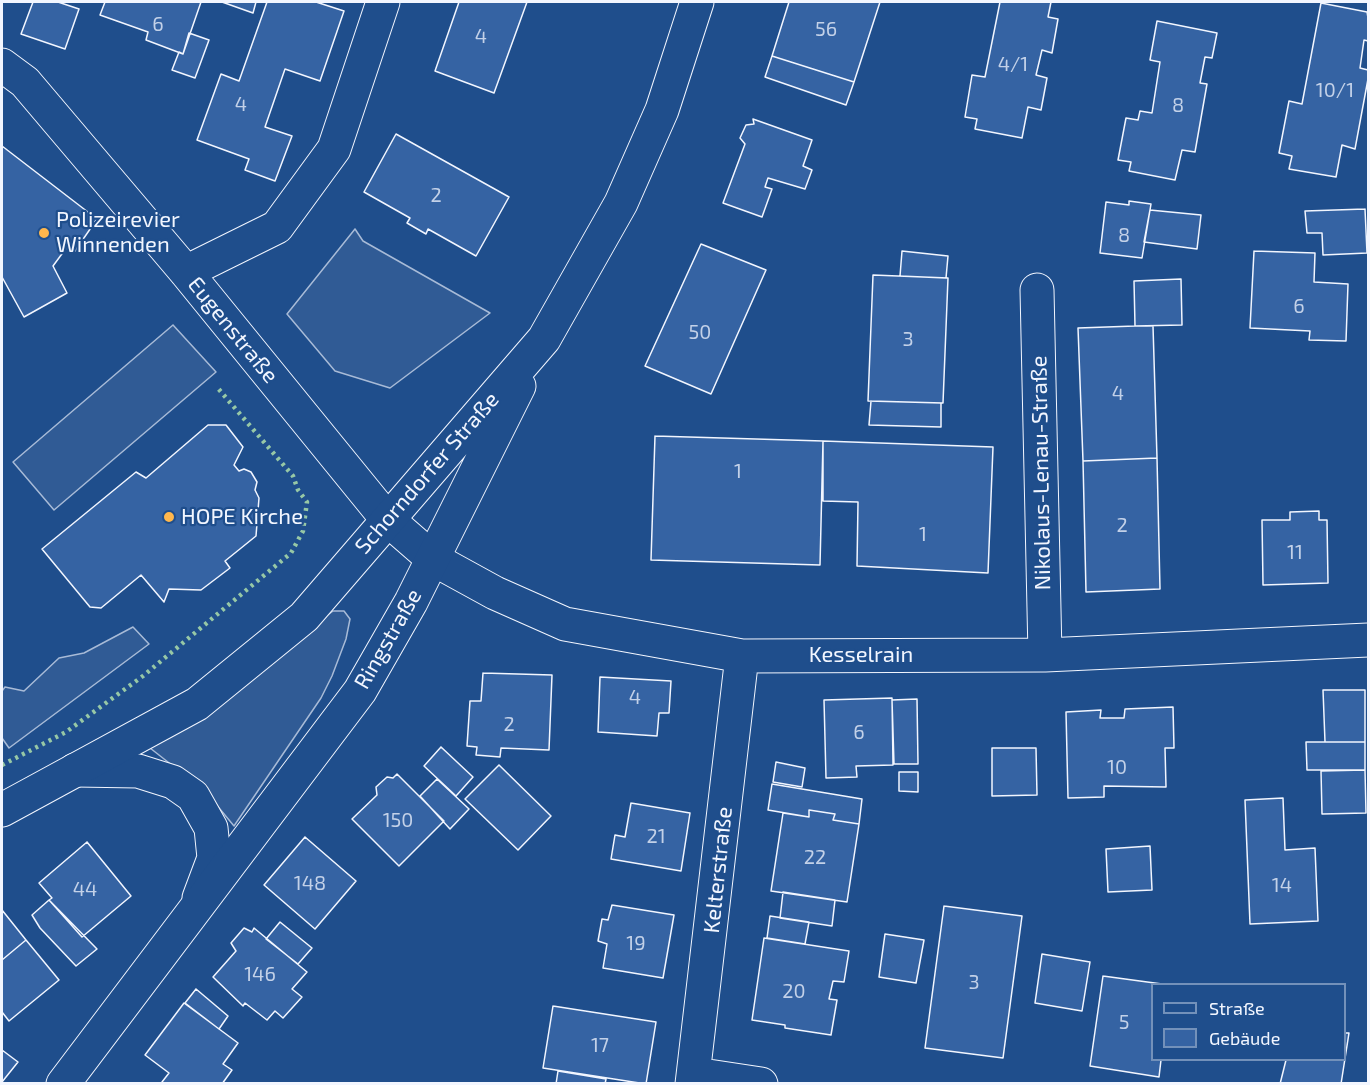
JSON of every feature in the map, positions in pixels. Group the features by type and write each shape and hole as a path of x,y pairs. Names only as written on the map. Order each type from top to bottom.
{"street":[{"path":"186,272 277,227 334,149 382,2"},
{"name":"Schorndorfer Straße","path":"2,810 197,704 304,617 544,339 621,203 662,110 697,2"},
{"name":"Eugenstraße","path":"2,65 25,82 186,272 387,519"},
{"name":"Nikolaus-Lenau-Straße","path":"1037,290 1045,655"},
{"name":"Ringstraße","path":"63,1083 360,691 433,559 544,339"},
{"name":"Kesselrain","path":"387,519 433,559 495,593 565,624 742,656 1045,655 1368,640"},
{"name":"Kelterstraße","path":"694,1079 742,656"},
{"name":"Ringstraße","path":"75,770 138,771 173,782 193,796 211,828 214,858 193,914"},
{"path":"694,1079 761,1083"}],"shaded area":[{"path":"355,229 363,241 490,313 390,388 335,371 287,314"},
{"path":"173,325 216,372 54,510 13,462"},
{"path":"333,611 344,611 350,619 346,639 332,676 321,698 234,826 205,791 150,748"},
{"path":"133,627 149,644 9,748 2,738 2,691 5,687 24,691 59,658 84,653"}],"building":[{"path":"33,2 58,2 79,9 65,49 21,34"},
{"path":"105,2 201,2 183,54 146,40 148,32 100,15"},
{"path":"222,2 256,2 253,13"},
{"path":"267,2 316,2 344,11 320,81 285,69 265,127 292,136 275,181 245,170 249,159 197,140 221,74 239,81"},
{"path":"459,2 527,2 494,93 435,71"},
{"path":"789,2 880,2 854,82 772,56"},
{"path":"1000,2 1051,2 1048,17 1058,19 1052,53 1042,50 1036,75 1047,78 1041,110 1028,107 1022,138 975,129 977,119 965,117 972,75 985,77"},
{"path":"1321,3 1367,12 1368,18 1368,41 1364,40 1360,68 1368,70 1368,79 1355,149 1342,145 1336,177 1289,169 1292,156 1279,153 1289,101 1302,104"},
{"path":"1157,21 1217,33 1212,58 1205,57 1200,83 1207,84 1195,152 1182,150 1175,180 1129,171 1131,162 1118,160 1126,118 1138,120 1140,111 1152,113 1160,62 1150,60"},
{"path":"189,33 209,40 195,78 172,70 179,52 183,54"},
{"path":"772,56 854,82 846,105 765,77"},
{"path":"753,119 812,140 803,166 812,170 805,189 768,178 765,187 772,189 762,217 723,203 745,144 740,138 746,125 754,124"},
{"path":"396,134 509,197 476,256 428,229 426,234 407,223 410,218 364,192"},
{"name":"Polizeirevier Winnenden","path":"2,146 97,219 75,251 67,247 53,266 67,293 24,317 2,277"},
{"path":"1129,201 1151,204 1142,258 1100,253 1106,202 1129,205"},
{"path":"1365,209 1367,253 1323,255 1322,233 1307,233 1305,211"},
{"path":"1150,210 1201,215 1197,249 1144,242"},
{"path":"701,244 766,270 711,394 645,366"},
{"path":"902,251 948,256 946,278 900,276"},
{"path":"1254,251 1315,253 1314,282 1348,284 1346,341 1309,340 1310,331 1250,328"},
{"path":"873,275 948,278 943,403 868,401"},
{"path":"1181,279 1182,325 1135,326 1134,281"},
{"path":"1153,326 1157,458 1083,461 1078,328"},
{"path":"871,401 941,403 941,427 869,425"},
{"name":"HOPE Kirche","path":"208,425 226,425 243,447 234,465 239,471 244,469 251,472 257,482 255,490 259,498 256,536 225,561 230,568 201,590 169,589 164,602 141,575 101,608 90,607 42,549 136,472 146,478"},
{"path":"655,436 823,441 820,565 651,560"},
{"path":"823,441 993,447 988,573 857,566 858,502 823,501"},
{"path":"1157,458 1160,589 1086,592 1083,461"},
{"path":"1319,511 1319,520 1327,520 1328,583 1263,585 1262,520 1290,520 1290,512"},
{"path":"483,673 552,675 549,750 501,748 500,757 476,755 477,747 467,746 470,701 481,701"},
{"path":"600,677 671,681 669,713 659,713 657,736 598,732"},
{"path":"1323,690 1365,690 1365,742 1325,742"},
{"path":"892,698 893,765 856,766 857,777 826,778 824,700"},
{"path":"917,699 918,764 894,764 892,700"},
{"path":"1173,707 1174,748 1165,748 1166,787 1104,786 1104,797 1068,798 1066,712 1101,710 1100,718 1124,718 1125,709"},
{"path":"1306,742 1365,742 1365,770 1307,770"},
{"path":"441,747 473,777 456,796 424,766"},
{"path":"992,748 1036,748 1037,795 992,796"},
{"path":"776,762 805,768 802,787 773,782"},
{"path":"499,765 551,816 518,850 465,799"},
{"path":"1365,770 1366,813 1322,814 1321,771"},
{"path":"899,772 918,772 918,792 899,791"},
{"path":"397,774 444,821 399,866 352,819 377,795 376,787 387,777 393,778"},
{"path":"437,779 469,809 450,829 420,796"},
{"path":"772,784 862,799 859,824 833,820 835,814 809,810 809,817 768,810"},
{"path":"1283,798 1285,850 1315,848 1318,921 1250,924 1245,800"},
{"path":"631,803 690,813 681,871 611,859 615,835 625,837"},
{"path":"809,810 835,814 833,820 859,824 847,902 771,891 783,813 809,817"},
{"path":"305,837 356,881 315,929 264,885"},
{"path":"87,842 131,896 82,937 49,900 52,898 39,883"},
{"path":"1150,846 1152,890 1108,892 1106,849"},
{"path":"783,892 835,900 832,926 780,918"},
{"path":"49,900 97,949 76,966 40,928 32,915"},
{"path":"612,905 674,915 663,978 603,968 607,944 598,941 602,919 608,920"},
{"path":"944,906 1022,916 1003,1058 925,1048"},
{"path":"2,910 26,940 2,960"},
{"path":"770,916 809,922 805,944 767,938"},
{"path":"280,922 312,948 298,964 266,939"},
{"path":"244,928 252,932 254,928 307,972 292,989 302,997 283,1018 275,1011 267,1020 245,1003 243,1006 213,977 236,951 231,943"},
{"path":"885,934 924,940 916,983 879,977"},
{"path":"764,938 849,951 844,982 833,981 829,999 837,1000 831,1035 752,1020"},
{"path":"26,940 59,980 9,1021 2,1012 2,960"},
{"path":"1042,954 1090,962 1082,1011 1035,1003"},
{"path":"1103,976 1155,983 1151,983 1151,1061 1161,1061 1159,1077 1090,1066"},
{"path":"196,989 228,1016 219,1029 185,1003"},
{"path":"184,1003 238,1043 223,1064 232,1070 222,1084 164,1084 162,1082 169,1073 145,1055"},
{"path":"553,1006 656,1022 646,1084 543,1068"},
{"path":"1346,1033 1349,1033 1346,1052"},
{"path":"2,1050 18,1062 2,1082"},
{"path":"1286,1061 1345,1061 1341,1084 1280,1084"},
{"path":"558,1071 606,1079 605,1084 556,1084"}],"hedge":[{"path":"2,765 66,732 143,676 291,553 303,531 307,502 298,490 293,476 216,386"}],"place":[{"name":"Polizeirevier Winnenden","path":"44,233"},
{"name":"HOPE Kirche","path":"169,517"}]}
